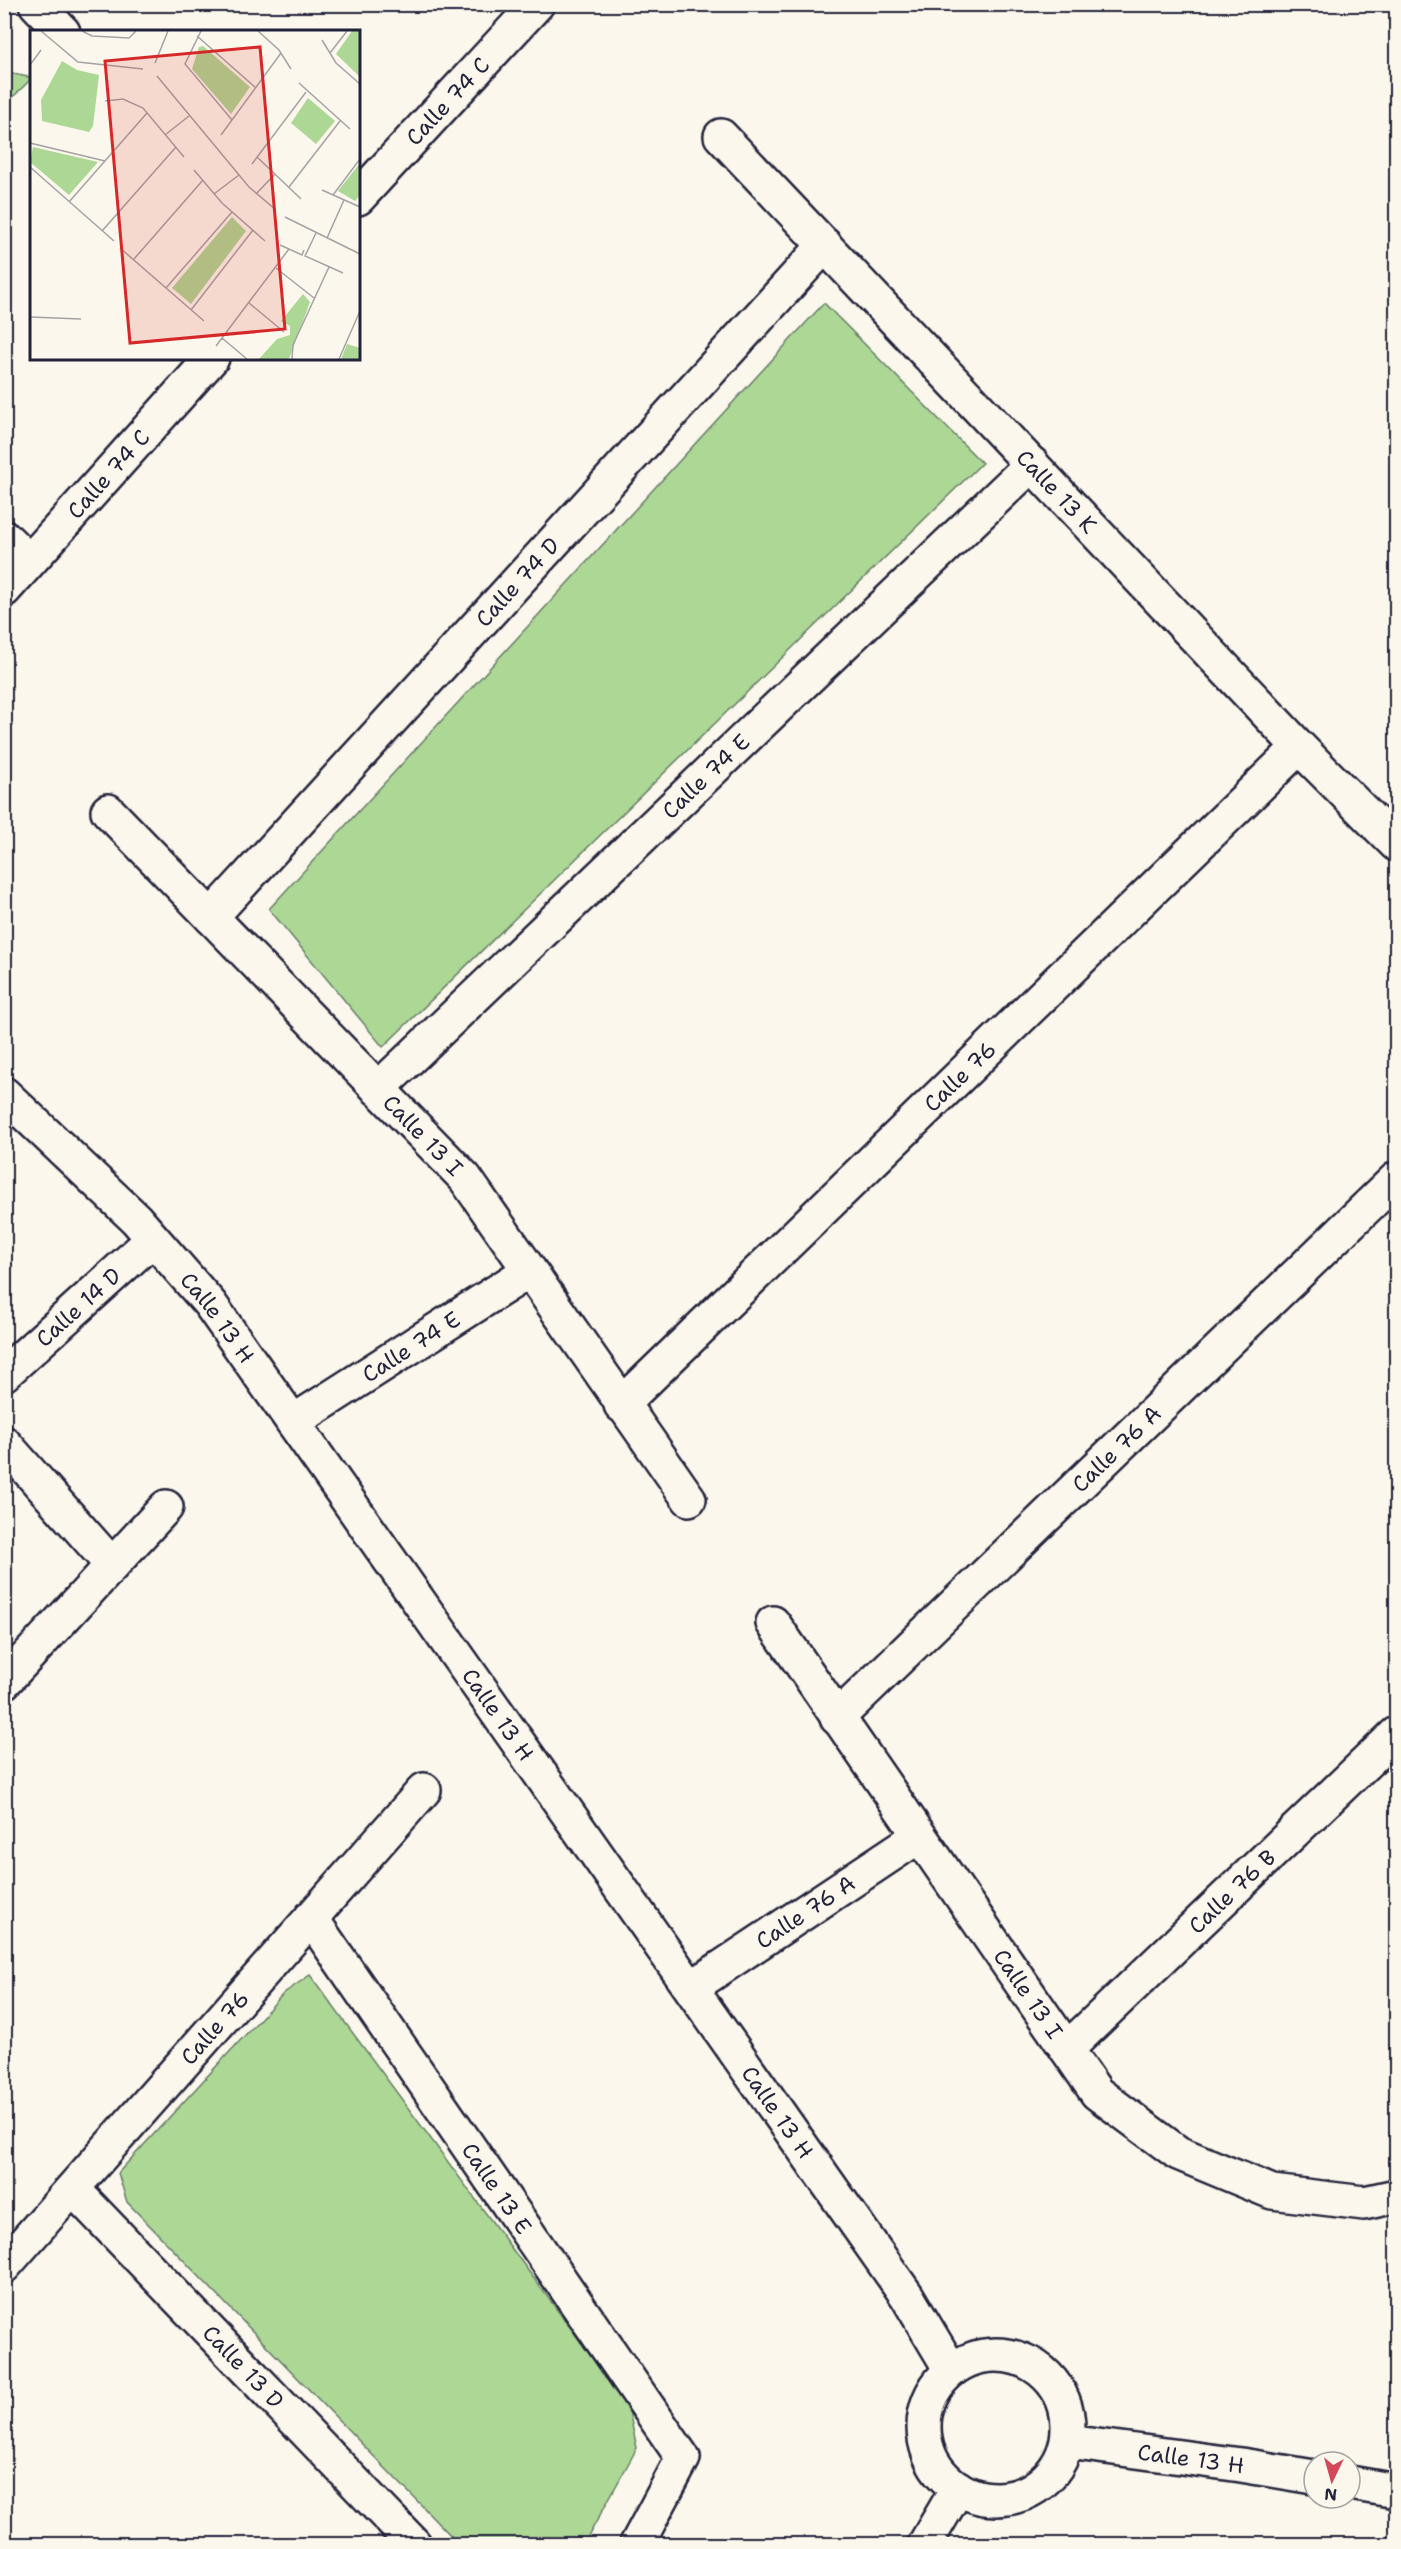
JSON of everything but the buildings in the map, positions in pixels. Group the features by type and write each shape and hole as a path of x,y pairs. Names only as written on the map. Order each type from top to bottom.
{"street":[{"path":"36,4 61,30"},
{"name":"Calle 74 C","path":"360,196 537,4"},
{"name":"Calle 13 K","path":"721,136 1299,747 1396,844"},
{"name":"Calle 74 D","path":"211,917 825,245"},
{"name":"Calle 74 C","path":"4,590 210,360"},
{"name":"Calle 74 E","path":"378,1089 1032,464"},
{"path":"4,537 29,561"},
{"name":"Calle 76","path":"621,1405 1299,747"},
{"name":"Calle 13 I","path":"108,812 465,1178 621,1405 689,1499"},
{"name":"Calle 13 H","path":"4,1094 136,1219 210,1304 907,2296 951,2370"},
{"name":"Calle 76 A","path":"837,1718 1396,1179"},
{"name":"Calle 14 D","path":"4,1374 153,1239"},
{"name":"Calle 74 E","path":"293,1422 529,1271"},
{"path":"4,1443 111,1564"},
{"path":"4,1682 166,1507"},
{"name":"Calle 13 I","path":"772,1623 1097,2093 1178,2153 1272,2192 1364,2203 1396,2196"},
{"name":"Calle 76 B","path":"1067,2049 1396,1734"},
{"name":"Calle 76","path":"4,2266 424,1790"},
{"name":"Calle 76 A","path":"692,1987 919,1836"},
{"name":"Calle 13 E","path":"311,1918 683,2458 637,2544"},
{"name":"Calle 13 D","path":"73,2188 414,2544"},
{"path":"998,2354 1023,2360 1045,2373 1061,2392 1069,2416 1068,2442 1059,2464 1044,2481 1025,2493 1002,2499 979,2497 958,2488 940,2473 928,2453 924,2431 926,2408 936,2387 951,2370 973,2358 998,2354"},
{"name":"Calle 13 H","path":"1068,2442 1302,2475"},
{"path":"1362,2485 1396,2491"},
{"path":"925,2544 958,2488"}],"green space":[{"path":"4,72 30,78 5,105"},
{"path":"824,303 982,463 383,1047 269,909"},
{"path":"310,1975 628,2406 637,2448 584,2544 459,2544 127,2202 118,2173 284,1993"}]}
